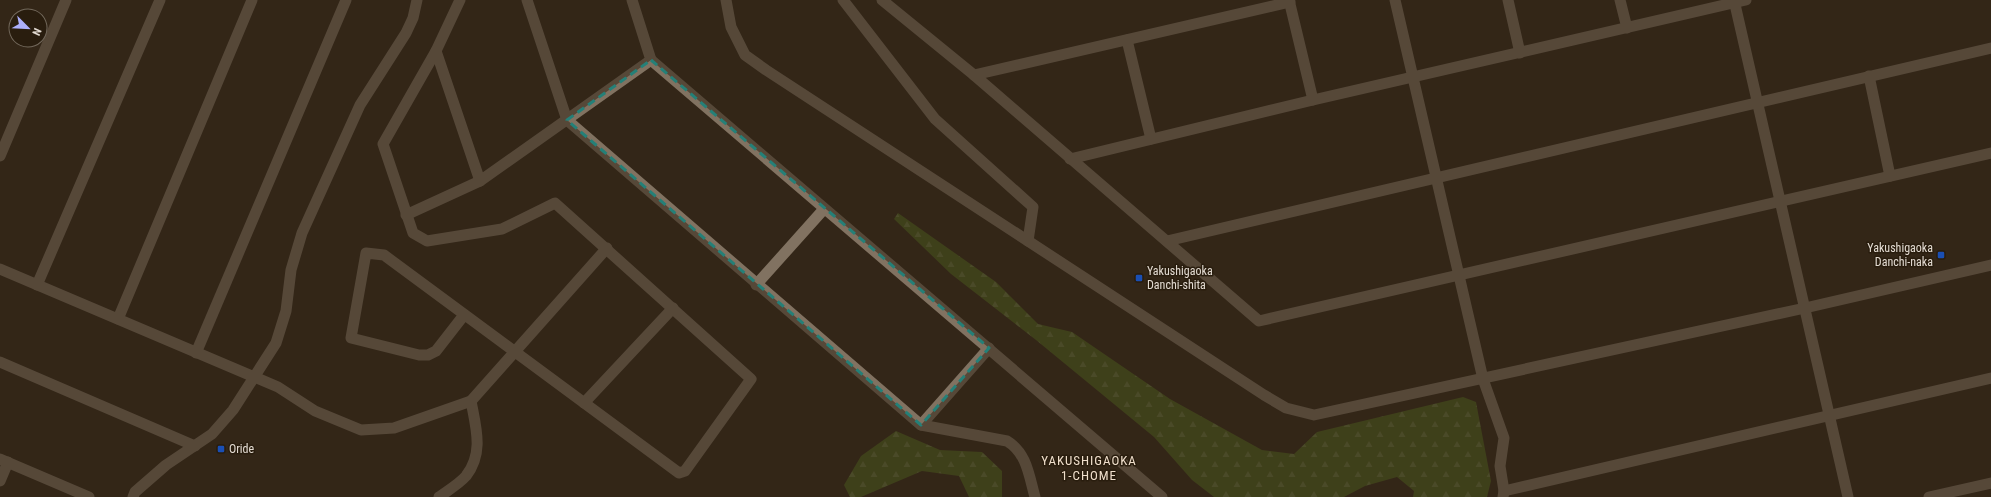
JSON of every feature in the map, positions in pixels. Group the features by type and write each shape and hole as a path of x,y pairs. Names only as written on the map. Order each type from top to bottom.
{"street":[{"path":"0,156 66,0"},
{"path":"37,285 160,0"},
{"path":"118,319 252,0"},
{"path":"133,497 135,492 166,465 212,434 233,410 276,344 286,311 291,270 302,233 360,105 406,33 413,18 417,0"},
{"path":"460,0 436,51 383,144 413,233 427,241 502,229 555,203 607,248 751,380 685,472 679,472 584,404 516,352 384,255 366,254 351,338 419,355 428,355 436,351 464,314"},
{"path":"527,0 567,120 756,285 921,426 1007,441 1014,445 1024,459 1034,497"},
{"path":"632,0 651,60 1162,497"},
{"path":"726,0 730,27 745,55 1286,408 1314,415 1805,308 1991,264"},
{"path":"843,0 934,119 1033,207 1028,241"},
{"path":"882,0 974,75 1259,321 1991,153"},
{"path":"1395,0 1483,378 1504,438 1500,473 1504,494 1991,378"},
{"path":"1508,0 1520,53"},
{"path":"1620,0 1626,28"},
{"path":"1070,159 1312,100 1520,53 1734,1 1746,0"},
{"path":"196,353 343,1"},
{"path":"974,75 1290,1 1312,100"},
{"path":"1734,1 1848,497"},
{"path":"1127,40 1151,139"},
{"path":"1167,241 1991,48"},
{"path":"436,51 480,182"},
{"path":"406,215 480,182 651,60"},
{"path":"1868,76 1890,176"},
{"path":"756,285 824,209"},
{"path":"0,269 278,387 315,411 361,430 394,428 471,402 607,248"},
{"path":"584,404 673,308"},
{"path":"921,426 989,348"},
{"path":"0,362 195,446"},
{"path":"438,497 466,476 478,453 479,438 471,402"},
{"path":"0,482 4,460 88,497"},
{"path":"1929,497 1966,493 1991,482"}],"highlighted area":[{"path":"651,60 989,348 921,425 567,120"}],"green space":[{"path":"898,213 996,282 1038,324 1072,332 1170,399 1262,450 1294,454 1317,432 1463,397 1476,402 1491,481 1487,497 1413,497 1414,491 1397,477 1365,486 1344,497 1214,497 1192,480 1154,437 1036,340 951,274 894,219"},
{"path":"896,431 940,450 982,452 1002,471 1002,497 969,497 959,476 922,471 861,497 850,497 844,485 861,456"}],"place":[{"name":"Yakushigaoka Danchi-naka","path":"1941,255"},
{"name":"Yakushigaoka Danchi-shita","path":"1139,278"},
{"name":"Oride","path":"221,449"}],"district":[{"name":"YAKUSHIGAOKA 1-CHOME","path":"1089,468"}]}
